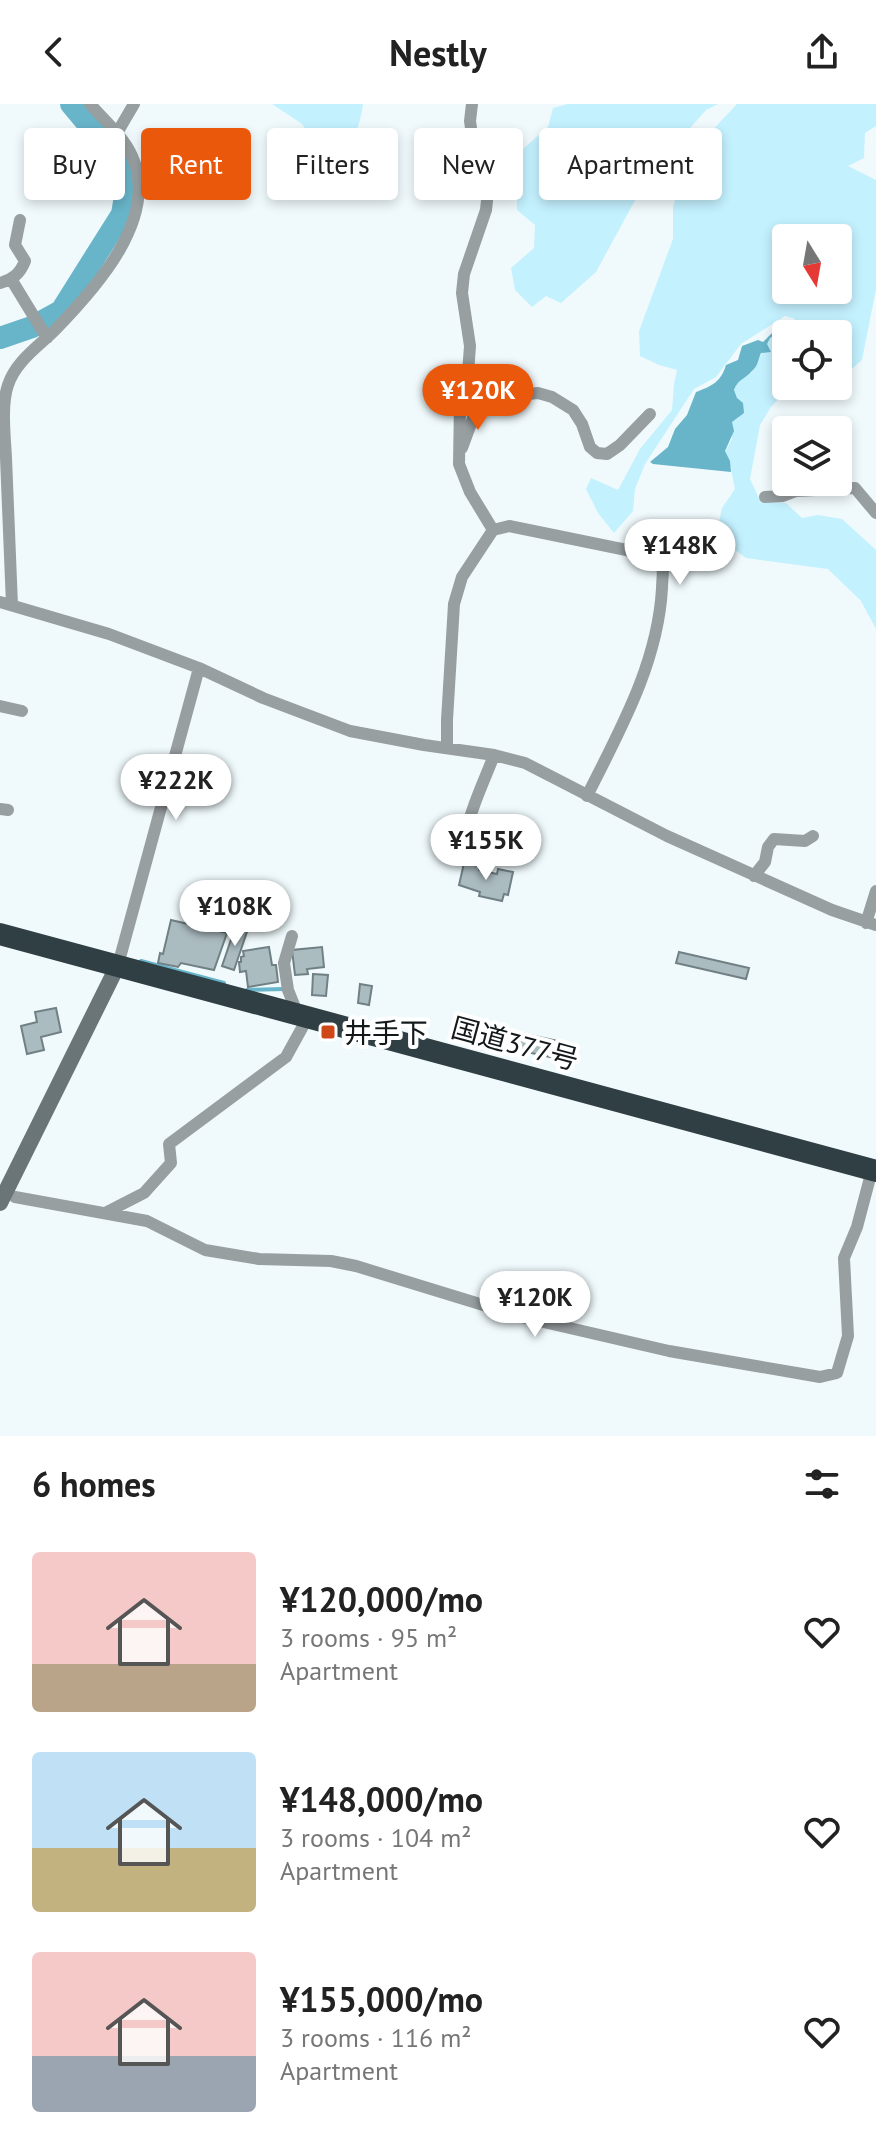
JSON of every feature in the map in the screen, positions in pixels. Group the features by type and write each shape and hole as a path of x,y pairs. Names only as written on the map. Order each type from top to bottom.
{"highway":[{"name":"国道377号","path":"0,934 874,1171"}],"main road":[{"path":"8,1200 118,965"}],"street":[{"path":"90,104 112,128"},
{"path":"120,128 134,104"},
{"path":"472,104 470,121 473,142 488,191 486,210 464,274 462,293 470,346 468,373 460,402 459,464 470,492 493,530"},
{"path":"125,146 132,157 139,192 135,216 110,267 78,306 45,335 19,364 7,386 4,418 6,603 109,634 350,731 525,763 667,836 832,910 871,924 876,891"},
{"path":"20,220 15,245 25,261 21,270 6,281 45,335"},
{"path":"460,453 482,394 538,393 552,397 573,410 590,447 597,453 607,454 620,445 650,414"},
{"path":"765,497 783,496 796,491 855,488 876,513"},
{"path":"447,747 454,604 462,577 493,530 509,526 660,558 663,566 657,635 621,727 587,796"},
{"path":"118,965 199,668"},
{"path":"0,706 22,711"},
{"path":"465,859 471,811 494,755"},
{"path":"754,876 765,862 768,847 774,839 805,841 813,836"},
{"path":"105,1213 144,1193 171,1163 169,1144 286,1057 303,1016 288,990 284,963 292,936"},
{"path":"8,1200 147,1221 205,1250 259,1259 331,1261 356,1266 522,1317 709,1359 820,1377 837,1373 845,1352 848,1336 844,1258 874,1171"}],"shaded area":[{"path":"272,104 363,104 357,128 305,128"},
{"path":"568,104 718,104 706,110 690,128 547,128 553,108"},
{"path":"737,104 876,104 876,126 865,133 864,158 848,166 876,180 876,289 862,360 852,369 852,320 794,320 785,316 772,320 772,324 741,344 716,377 694,389 645,464 635,489 633,511 614,533 598,513 586,489 591,478 618,490 640,449 672,410 677,370 640,356 639,331 673,239 675,200 722,200 722,128 714,128"},
{"path":"539,135 539,200 635,200 596,272 561,303 546,296 532,307 515,290 511,268 534,248 535,225 517,210 517,200 523,200 524,148"},
{"path":"772,333 767,344 771,352 761,353 756,367 734,390 743,403 744,413 732,422 734,431 725,451 731,472 650,462 668,447 675,429 687,415 696,392 715,383 726,365 738,360 742,346 758,340 763,342"},
{"path":"770,338 772,400 778,400 760,425 750,479 760,500 786,503 802,518 818,515 842,519 876,550 876,629 861,601 828,569 746,558 716,536 722,508 735,489 725,452 732,439 732,421 738,418 734,391 737,382 752,372"}],"building":[{"path":"464,863 497,874 498,869 513,872 508,895 504,894 502,901 479,896 480,892 459,885"},
{"path":"171,920 227,933 214,970 181,963 178,967 158,963"},
{"path":"236,925 248,929 234,970 222,966"},
{"path":"269,947 278,982 248,987 246,971 240,972 239,962 244,956 243,951"},
{"path":"322,947 324,967 307,969 308,974 295,975 292,950"},
{"path":"679,952 749,968 746,979 676,963"},
{"path":"313,974 328,975 326,996 312,995"},
{"path":"360,984 372,986 369,1005 358,1003"},
{"path":"56,1008 61,1032 41,1037 44,1050 27,1054 21,1026 37,1022 35,1012"},
{"path":"521,1033 558,1041 555,1058 517,1050"}],"waterway":[{"path":"0,338 32,327 61,311 122,214 127,184 117,159 71,104"},
{"path":"141,961 224,983"},
{"path":"247,990 284,989"}],"place":[{"name":"井手下","path":"328,1032"}]}
